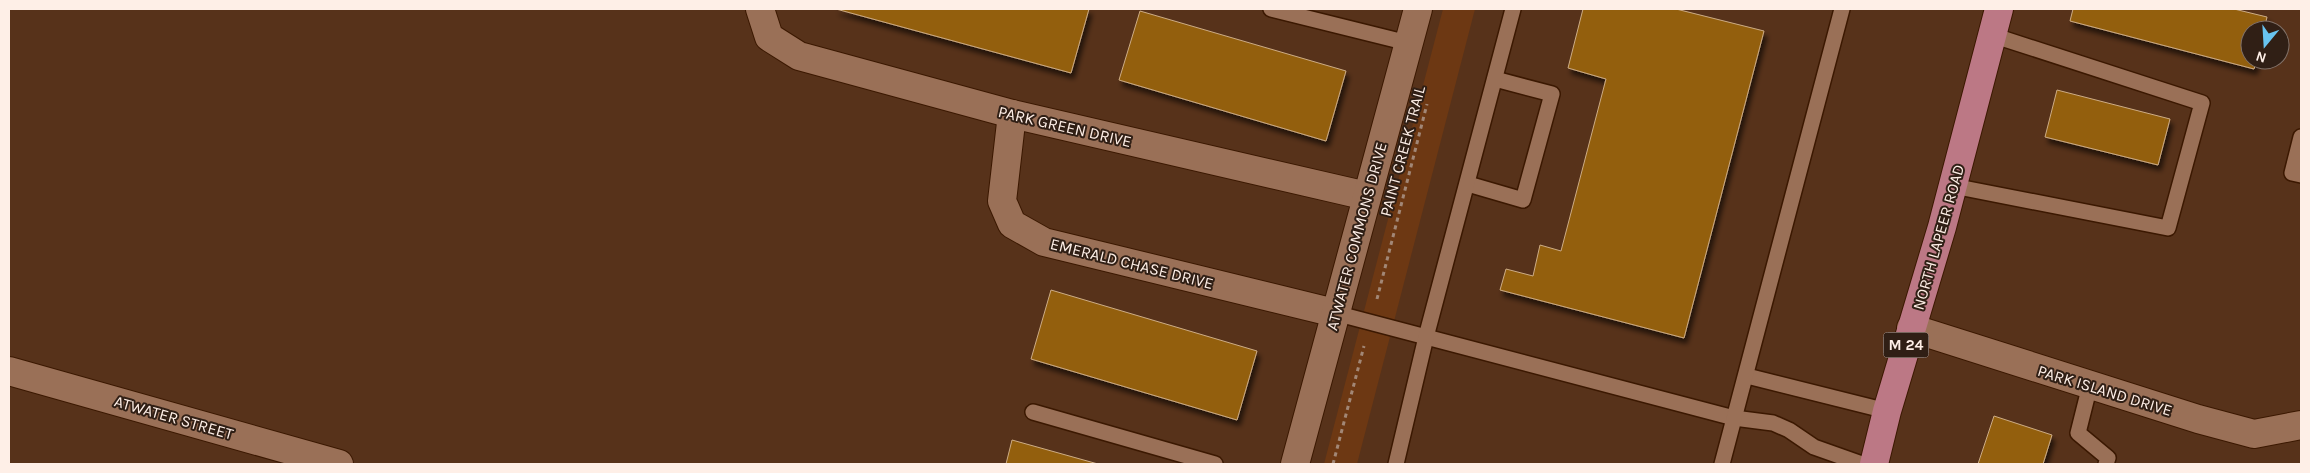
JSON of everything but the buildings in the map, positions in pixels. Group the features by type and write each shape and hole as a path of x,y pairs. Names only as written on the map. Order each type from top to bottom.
{"main road":[{"name":"NORTH LAPEER ROAD","path":"1874,464 1887,411 1953,186 1999,9"}],"street":[{"name":"PARK GREEN DRIVE","path":"760,9 769,37 798,56 1012,114 1367,196"},
{"name":"ATWATER COMMONS DRIVE","path":"1295,464 1418,9"},
{"name":"EMERALD CHASE DRIVE","path":"1012,114 1002,201 1012,224 1044,242 1336,313"},
{"name":"PARK ISLAND DRIVE","path":"1911,328 2090,385 2254,434 2301,425"},
{"name":"ATWATER STREET","path":"9,371 339,464"}],"lane":[{"path":"1271,9 1408,43"},
{"path":"1396,464 1426,337 1513,9"},
{"path":"1722,464 1747,376 1842,9"},
{"path":"1953,186 2168,228 2202,103 1992,35"},
{"path":"1468,184 1523,200 1552,94 1494,79"},
{"path":"2301,137 2292,173 2301,175"},
{"path":"1336,313 1734,418 1773,423 1789,430 1814,447 1862,464"},
{"path":"1747,376 1887,411"},
{"path":"2090,385 2078,433 2108,458 2106,464"},
{"path":"1033,412 1215,464"}],"path":[{"name":"PAINT CREEK TRAIL","path":"1377,299 1428,102"},
{"path":"1333,464 1364,346"}],"shaded area":[{"path":"1443,9 1475,9 1357,464 1324,464"}]}
